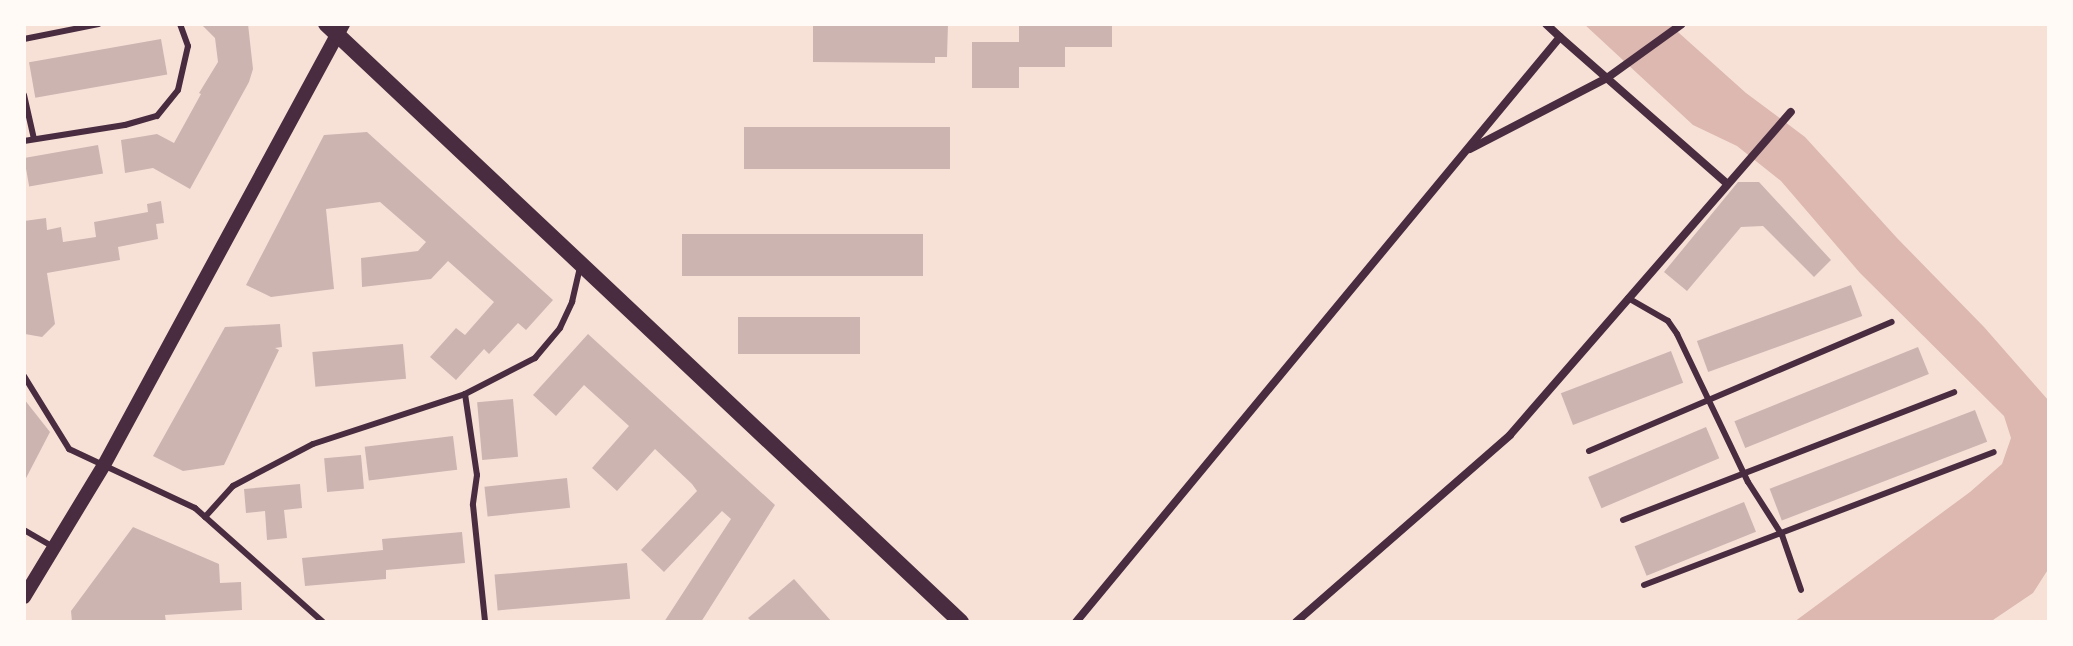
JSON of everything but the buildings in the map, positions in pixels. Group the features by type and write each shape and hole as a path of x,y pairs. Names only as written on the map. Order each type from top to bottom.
{"main road":[{"path":"335,27 961,622"}],"street":[{"path":"1546,24 1726,183"},
{"path":"1466,151 1607,78 1682,24"},
{"path":"24,597 104,465 335,27"},
{"path":"1076,622 1560,37"},
{"path":"1296,622 1510,435 1726,183 1791,112"}],"lane":[{"path":"24,39 99,24"},
{"path":"24,141 125,125 157,116 178,90 188,46 180,24"},
{"path":"24,95 34,139"},
{"path":"205,517 233,486 301,450 465,394 535,358 566,315 580,263"},
{"path":"1628,298 1668,321 1745,474 1782,535 1801,590"},
{"path":"1589,451 1892,322"},
{"path":"24,376 69,449 195,508 323,622"},
{"path":"1623,520 1954,392"},
{"path":"465,394 477,475 473,505 485,622"},
{"path":"1644,585 1994,452"},
{"path":"24,530 54,547"}],"shaded area":[{"path":"1584,24 1669,24 1746,93 1805,137 1984,327 2049,401 2049,568 2033,593 1990,622 1794,622 1970,492 2002,464 2011,438 2004,416 1860,273 1781,181 1737,146 1693,125"}]}
